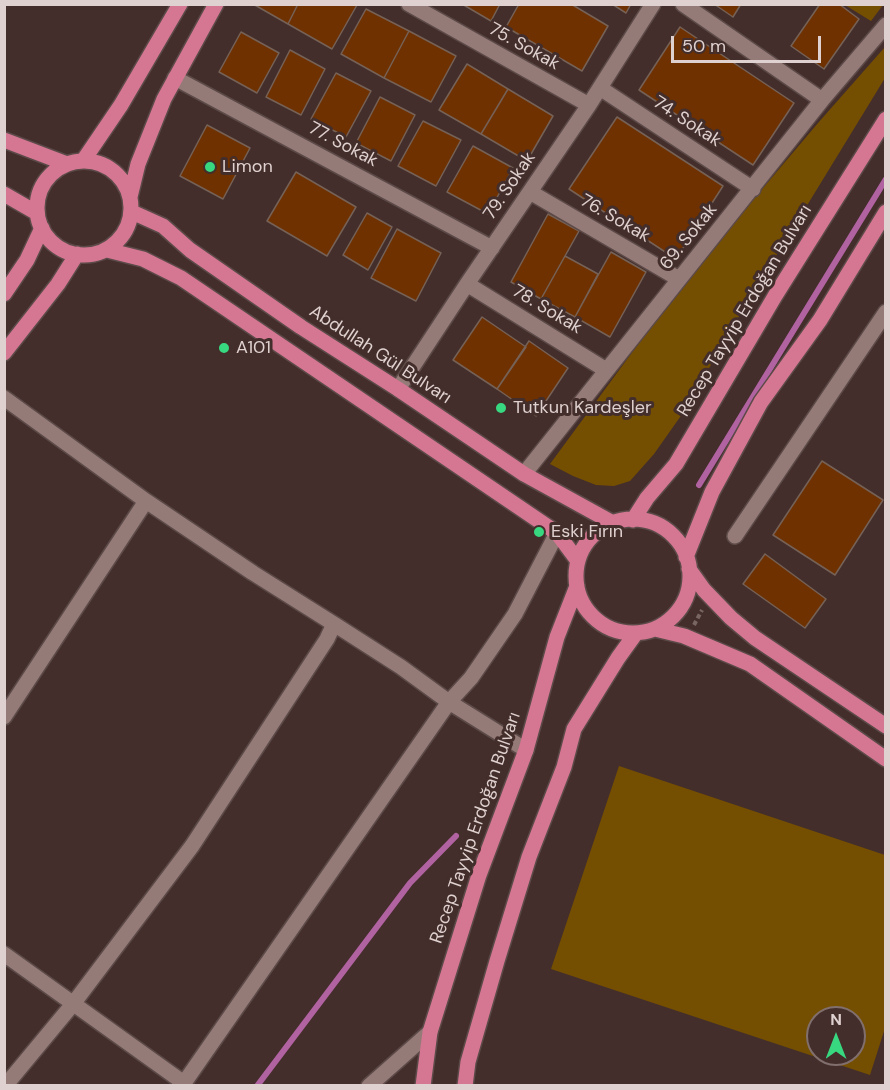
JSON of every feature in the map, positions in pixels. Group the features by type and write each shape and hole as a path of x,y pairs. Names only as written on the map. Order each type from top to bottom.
{"main road":[{"path":"83,161 121,105 180,4"},
{"path":"4,194 39,221 50,241 63,250 77,255 93,255 119,240 128,227 138,164 164,99 216,4"},
{"name":"Recep Tayyip Erdoğan Bulvarı","path":"633,520 647,498 676,464 885,119"},
{"path":"4,140 67,164"},
{"path":"4,294 27,260 39,221 38,198 44,184 54,172 67,164 83,161 99,163 113,171 124,182 131,205"},
{"name":"Abdullah Gül Bulvarı","path":"131,205 163,226 190,250 301,327 524,474 613,523"},
{"path":"885,212 820,320 761,402 712,492 688,563 690,581 687,593 675,614 655,629 636,633 617,631 595,619 586,609 576,586 578,561 583,548 601,529 613,523 633,520 653,523 673,536 681,546 688,563 704,590 731,618 755,638 885,726"},
{"path":"107,249 143,259 181,278 557,533 578,561"},
{"path":"4,352 58,284 77,255"},
{"name":"Recep Tayyip Erdoğan Bulvarı","path":"423,1086 430,1032 479,875 526,750 557,637 576,586"},
{"path":"655,629 688,637 750,664 885,759"},
{"path":"465,1086 468,1062 500,951 529,858 564,767 574,729 636,633"}],"street":[{"name":"75. Sokak","path":"409,4 589,105"},
{"name":"79. Sokak","path":"398,389 589,105 653,4"},
{"path":"683,4 822,100"},
{"name":"69. Sokak","path":"524,474 822,100 885,25"},
{"name":"77. Sokak","path":"175,78 492,248"},
{"name":"74. Sokak","path":"600,88 753,189"},
{"name":"76. Sokak","path":"530,192 680,279"},
{"name":"78. Sokak","path":"467,284 606,369"},
{"path":"735,536 885,312"},
{"path":"4,398 146,501 253,573 401,667 449,702 526,750"},
{"path":"4,717 146,501"},
{"path":"4,954 184,1083 449,702 471,678 515,614 557,533"},
{"path":"4,1086 73,1004 192,846 327,639 334,624"},
{"path":"369,1086 430,1032"}],"path":[{"path":"688,637 710,596"}],"shaded area":[{"path":"845,5 883,5 871,21"},
{"path":"885,47 885,78 732,328 685,410 654,454 630,481 614,486 596,485 550,464 642,339 747,207"},
{"path":"619,766 885,855 885,1028 870,1075 843,1066 866,1066 866,1006 806,1006 806,1054 551,969"}],"building":[{"path":"253,4 298,4 288,24"},
{"path":"298,4 357,5 332,49 288,24"},
{"path":"462,4 500,4 491,21"},
{"path":"519,4 571,4 608,26 582,71 506,27"},
{"path":"612,4 631,4 626,13"},
{"path":"714,4 741,4 733,17"},
{"path":"820,4 839,4 859,19 824,69 791,46"},
{"path":"366,9 409,31 384,78 341,54"},
{"path":"680,27 794,103 753,165 639,90"},
{"path":"409,31 456,56 431,102 384,78"},
{"path":"241,32 279,53 257,93 219,72"},
{"path":"290,50 325,69 301,115 266,97"},
{"path":"467,64 508,89 481,134 439,110"},
{"path":"336,73 371,91 346,137 311,119"},
{"path":"508,89 553,116 527,161 481,134"},
{"path":"380,97 415,115 391,161 356,143"},
{"path":"617,117 723,186 676,259 569,189"},
{"path":"423,121 461,140 436,186 398,166"},
{"path":"207,125 250,148 223,199 180,176"},
{"path":"473,146 513,168 488,214 447,192"},
{"path":"296,172 356,207 327,256 267,221"},
{"path":"367,213 392,227 368,270 343,255"},
{"path":"548,214 579,231 541,299 511,282"},
{"path":"397,229 441,253 416,301 371,278"},
{"path":"611,252 646,272 610,337 575,317"},
{"path":"565,256 598,274 575,317 541,299"},
{"path":"482,317 526,347 497,389 453,360"},
{"path":"529,341 568,368 536,416 497,389"},
{"path":"822,461 883,500 835,575 773,535"},
{"path":"765,554 826,599 805,628 743,584"}],"waterway":[{"path":"699,485 886,179"},
{"path":"257,1086 410,883 456,836"}],"place":[{"name":"Limon","path":"210,167"},
{"name":"A101","path":"224,348"},
{"name":"Tutkun Kardeşler","path":"501,408"},
{"name":"Eski Fırın","path":"539,532"}]}
